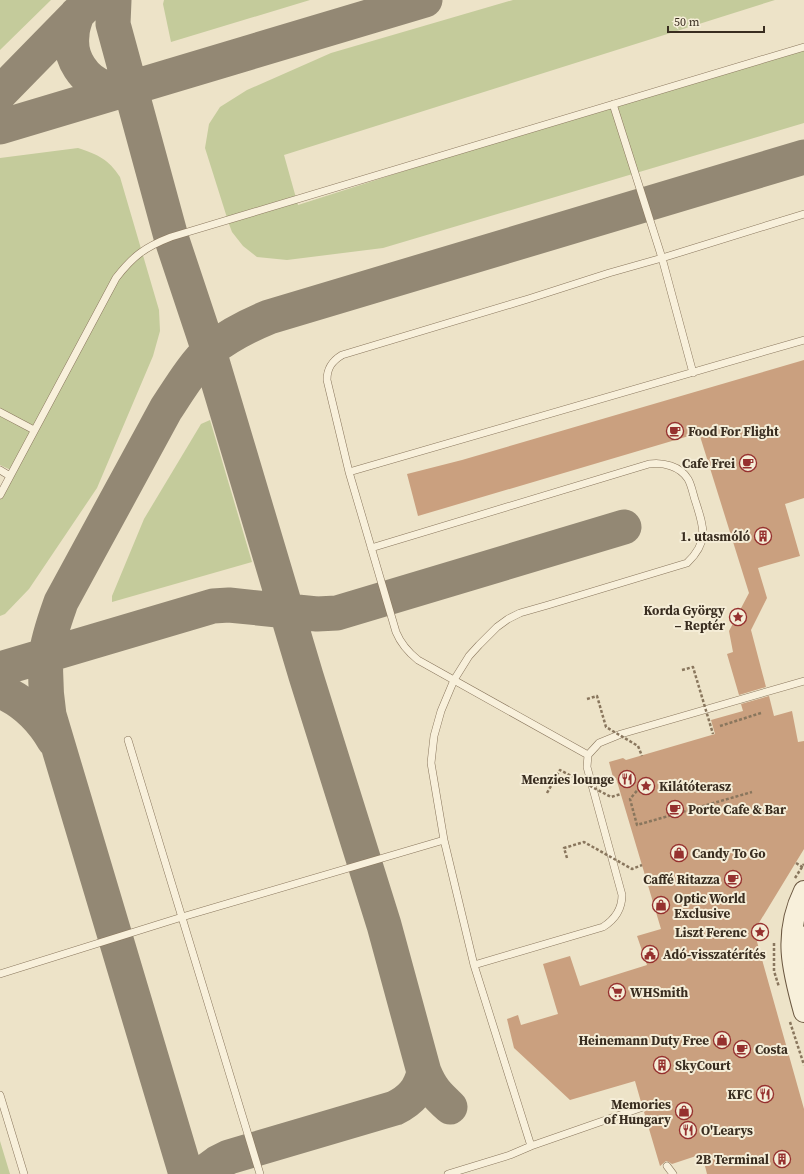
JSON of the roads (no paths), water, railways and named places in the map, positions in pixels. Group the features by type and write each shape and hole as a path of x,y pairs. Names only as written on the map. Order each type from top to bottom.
{"street":[{"path":"804,891 792,925 791,940 794,974 804,1012"},
{"path":"804,915 800,938 804,962"}],"lane":[{"path":"0,495 116,278 133,257 151,245 171,236 804,47"},
{"path":"613,104 662,258 693,373"},
{"path":"588,755 418,660 408,652 400,641 396,632 349,472 327,380 328,369 336,359 348,353 528,299 608,272 662,258 804,214"},
{"path":"349,472 804,340"},
{"path":"0,412 34,430"},
{"path":"371,548 649,464 666,464 683,473 688,479 703,526 700,548 688,563 541,607 508,619 497,627 469,656 454,680 441,711 434,736 431,763 444,840 474,965 531,1146"},
{"path":"0,470 10,476"},
{"path":"474,965 603,928 613,919 621,907 622,895 587,767 588,755 599,743 621,734 804,681"},
{"path":"128,740 260,1174"},
{"path":"0,974 182,917 444,840"},
{"path":"0,1095 24,1174"},
{"path":"448,1174 510,1155 531,1146 643,1107"},
{"path":"667,1166 673,1174"}],"place":[{"name":"Food For Flight","path":"675,431"},
{"name":"Cafe Frei","path":"748,463"},
{"name":"1. utasmóló","path":"763,536"},
{"name":"Korda György – Reptér","path":"738,617"},
{"name":"Menzies lounge","path":"627,779"},
{"name":"Kilátóterasz","path":"646,786"},
{"name":"Porte Cafe & Bar","path":"675,809"},
{"name":"Candy To Go","path":"679,853"},
{"name":"Caffé Ritazza","path":"733,879"},
{"name":"Optic World Exclusive","path":"661,905"},
{"name":"Liszt Ferenc","path":"760,932"},
{"name":"Adó-visszatérítés","path":"650,954"},
{"name":"WHSmith","path":"617,992"},
{"name":"Heinemann Duty Free","path":"722,1040"},
{"name":"Costa","path":"742,1049"},
{"name":"SkyCourt","path":"662,1065"},
{"name":"KFC","path":"765,1094"},
{"name":"Memories of Hungary","path":"684,1111"},
{"name":"O'Learys","path":"688,1130"},
{"name":"2B Terminal","path":"782,1159"}]}
